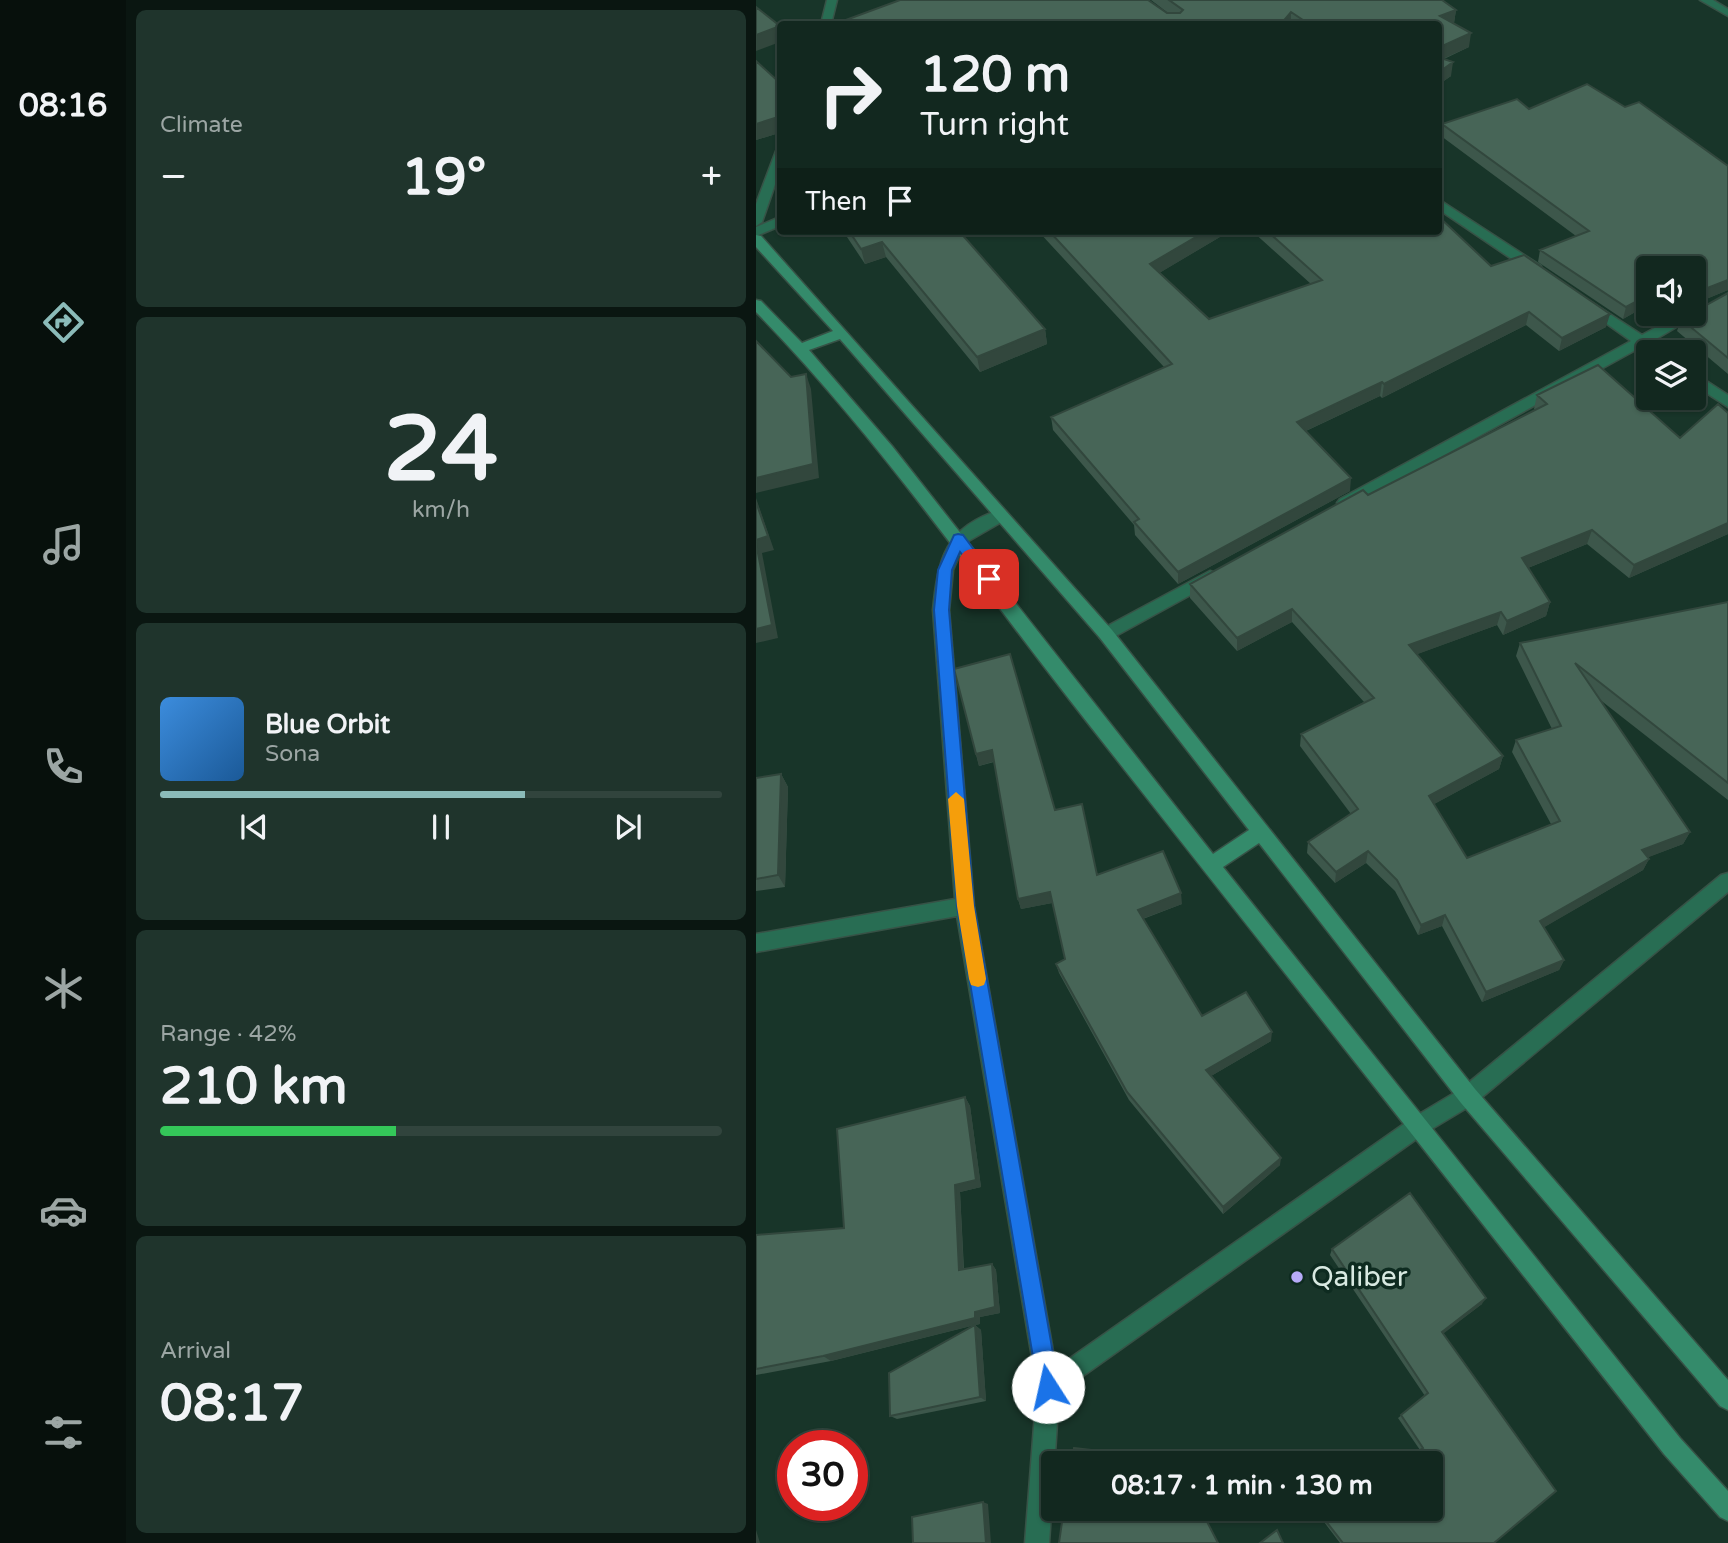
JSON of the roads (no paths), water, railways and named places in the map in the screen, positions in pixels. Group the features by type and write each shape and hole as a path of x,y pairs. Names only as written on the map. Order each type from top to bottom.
{"street":[{"path":"827,21 832,0"},
{"path":"1705,0 1728,13"},
{"path":"756,222 777,162"},
{"path":"1442,206 1551,279"},
{"path":"756,232 777,222"},
{"path":"756,239 842,333 1106,635 1468,1096 1728,1398"},
{"path":"1573,294 1640,340 1668,326"},
{"path":"756,304 802,348 958,539 1079,699 1210,865 1672,1446 1728,1509"},
{"path":"802,348 842,333"},
{"path":"1337,507 1636,342"},
{"path":"1706,386 1728,402"},
{"path":"1000,516 958,539 945,570 941,610 965,906 1048,1387 1037,1543"},
{"path":"1106,635 1227,568"},
{"path":"1210,865 1261,832"},
{"path":"1048,1387 1418,1126 1468,1096 1728,881"},
{"path":"756,943 965,906"}],"place":[{"name":"Qaliber","path":"1297,1277"}]}
